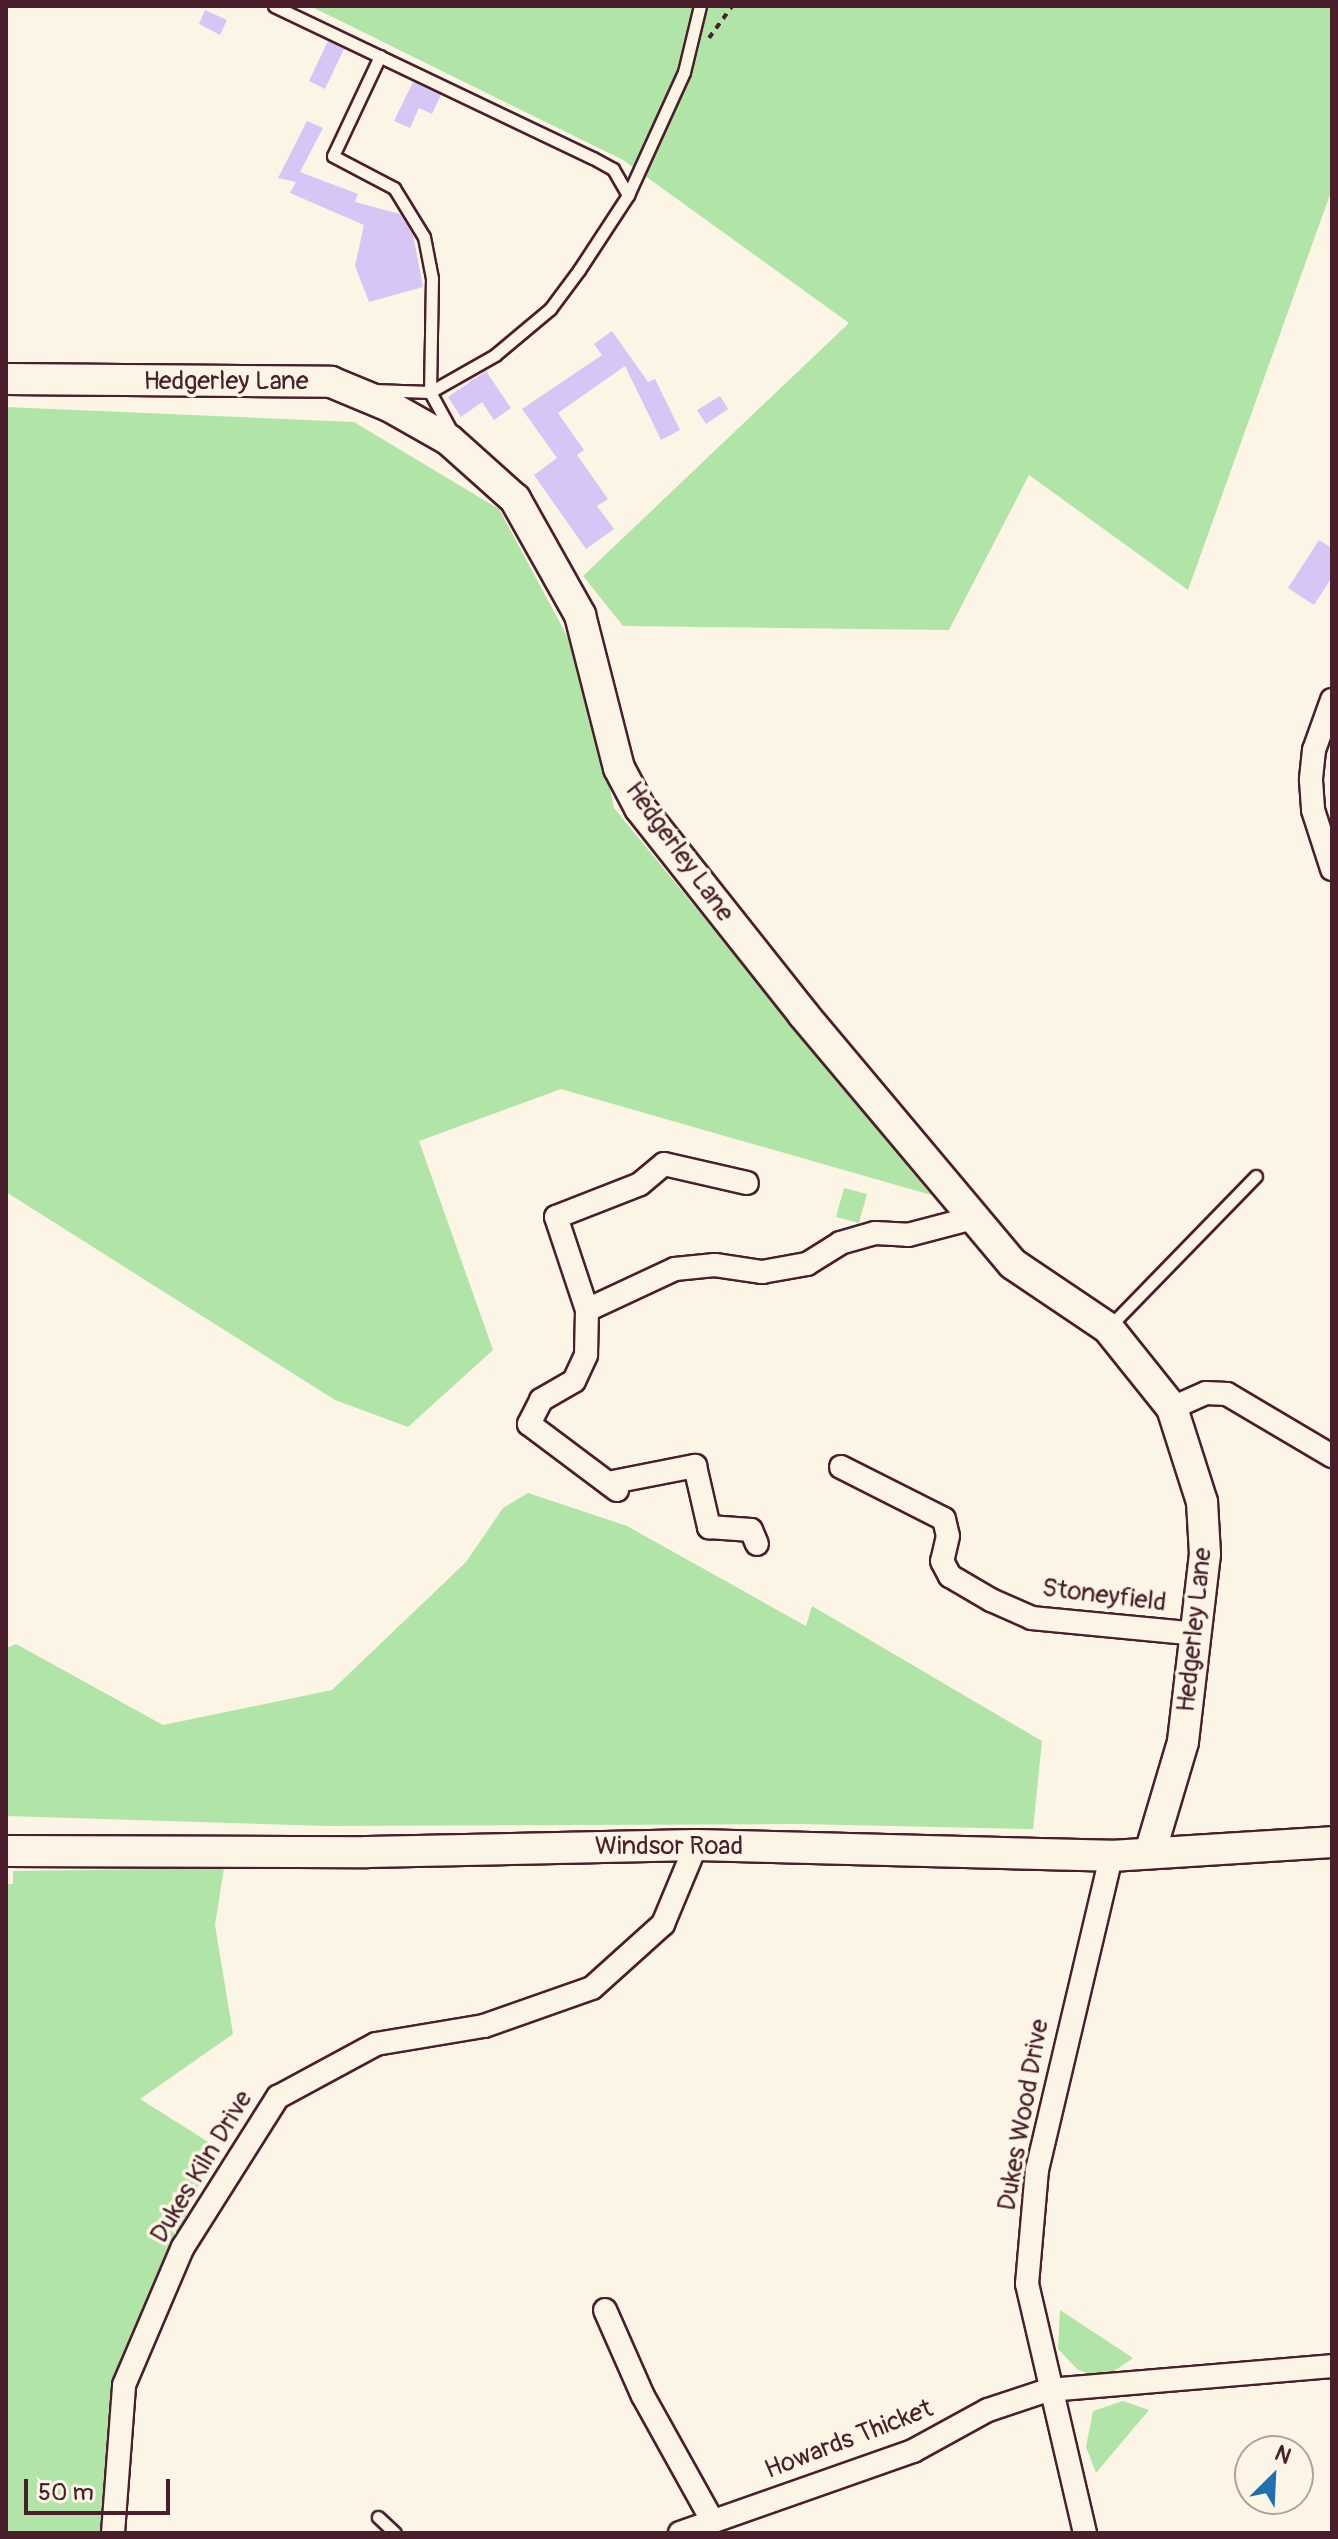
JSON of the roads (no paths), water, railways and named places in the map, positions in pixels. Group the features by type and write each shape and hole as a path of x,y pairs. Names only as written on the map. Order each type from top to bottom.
{"street":[{"name":"Hedgerley Lane","path":"6,379 331,382 389,406 456,447 515,499 580,615 619,768 640,808 1013,1264 1108,1328 1172,1408 1202,1502 1205,1554 1183,1742 1150,1853"},
{"path":"1332,700 1314,750 1311,780 1313,810 1332,869"},
{"path":"747,1183 664,1164 640,1184 556,1217 587,1310 586,1355 574,1381 541,1400 529,1424 612,1486 695,1466 709,1527 751,1530 757,1544"},
{"path":"587,1310 675,1269 715,1265 762,1272 792,1267 875,1233 908,1235 973,1218"},
{"path":"1172,1408 1206,1393 1227,1394 1332,1456"},
{"name":"Stoneyfield","path":"841,1467 944,1519 948,1536 942,1561 950,1576 991,1600 1032,1618 1197,1634"},
{"name":"Windsor Road","path":"6,1851 367,1852 696,1845 1111,1856 1332,1842"},
{"name":"Dukes Kiln Drive","path":"113,2533 124,2385 183,2247 278,2097 376,2044 484,2026 592,1988 663,1924 696,1845"},
{"name":"Dukes Wood Drive","path":"1085,2533 1048,2390 1027,2284 1037,2170 1111,1856"},
{"path":"605,2310 643,2396 712,2520"},
{"path":"1048,2390 1332,2366"},
{"name":"Howards Thicket","path":"680,2533 913,2451 988,2410 1048,2390"}],"lane":[{"path":"274,6 613,169 628,195"},
{"path":"357,392 406,387 430,392 495,355 550,309 628,195 684,72 700,6"},
{"path":"380,56 333,156 394,188 424,237 432,278 430,392 453,430 456,447"},
{"path":"1108,1328 1256,1176"},
{"path":"378,2517 395,2533"}]}
